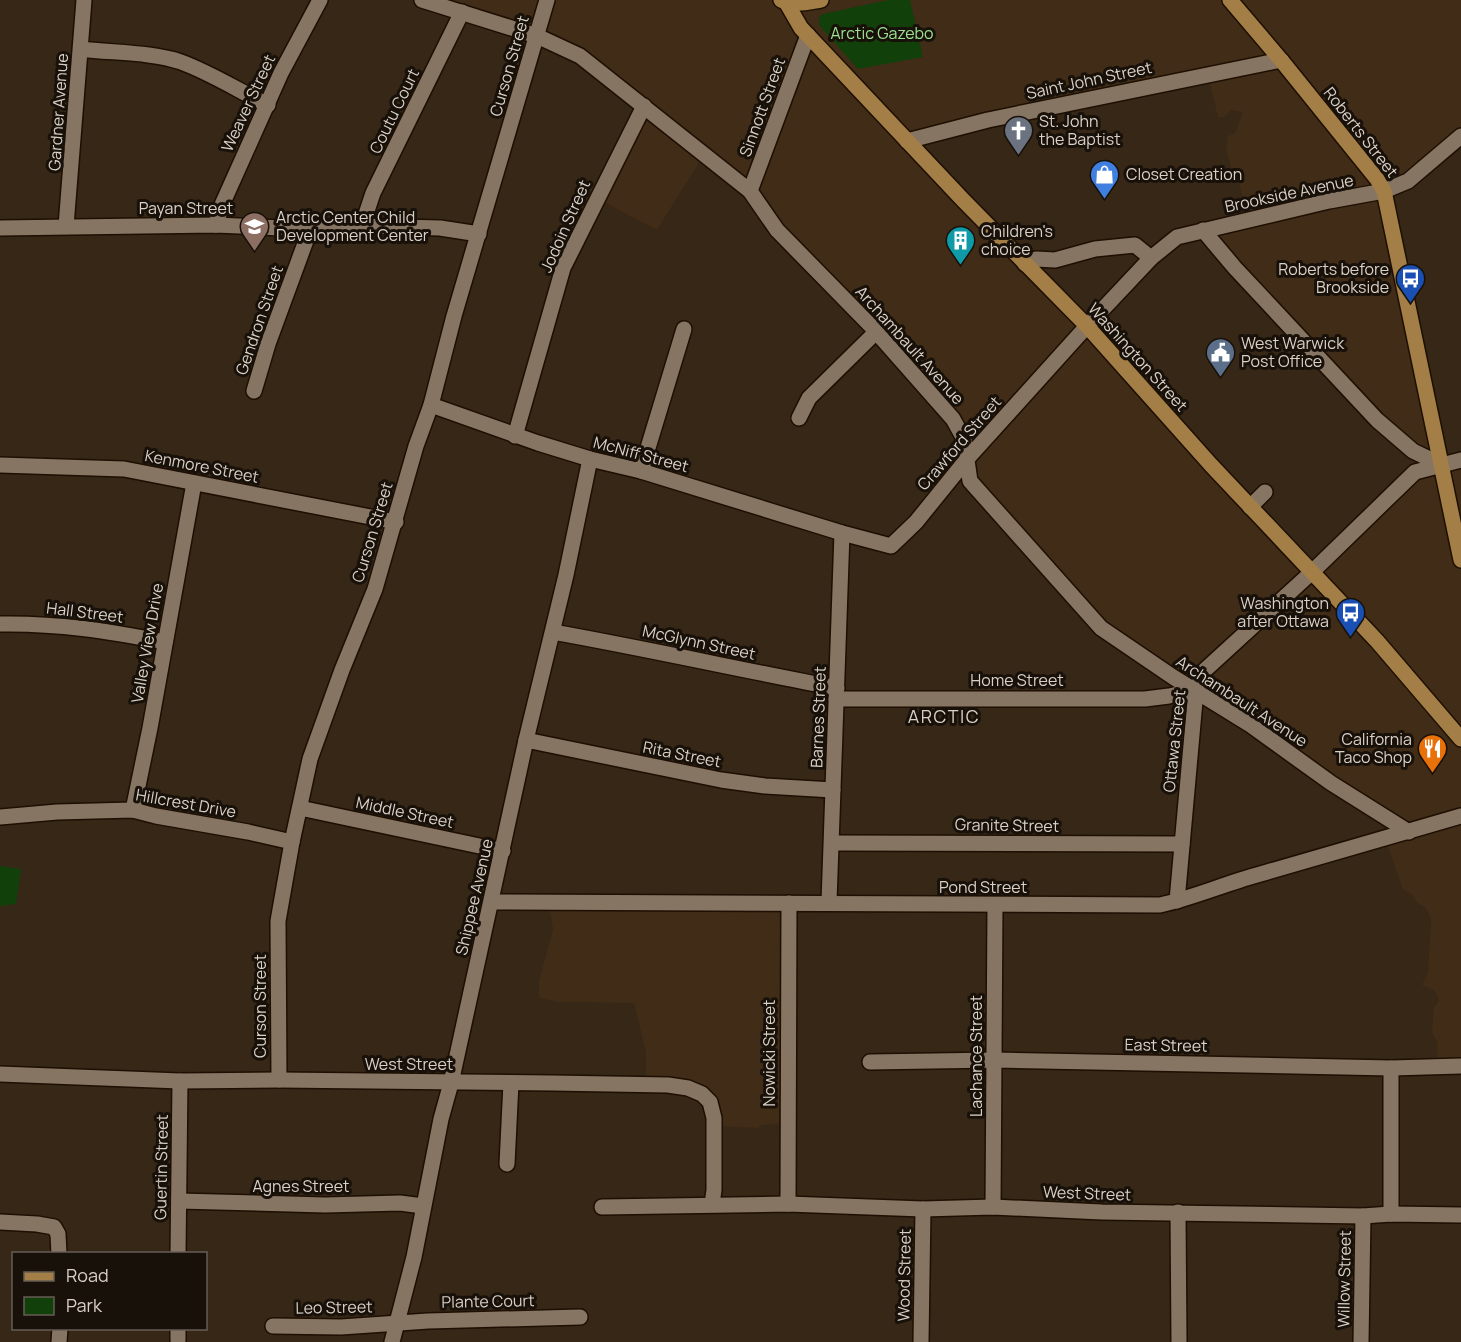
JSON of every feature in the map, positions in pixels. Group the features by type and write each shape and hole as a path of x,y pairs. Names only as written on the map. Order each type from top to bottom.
{"main road":[{"path":"784,1 803,3 821,0"},
{"name":"Roberts Street","path":"1230,0 1377,179 1384,191 1461,560"},
{"name":"Washington Street","path":"784,1 801,28 1025,264 1088,326 1250,507 1377,641 1461,739"}],"street":[{"name":"Gardner Avenue","path":"66,226 84,0"},
{"name":"Weaver Street","path":"216,225 234,177 281,73 320,0"},
{"name":"Archambault Avenue","path":"422,0 537,36 580,56 750,191 777,230 876,332 953,419 964,439 970,481 1101,628 1249,724 1332,783 1410,832"},
{"name":"Curson Street","path":"279,1080 279,921 292,842 310,759 342,670 375,589 416,446 431,405 454,316 548,0"},
{"name":"Coutu Court","path":"362,226 374,193 462,12"},
{"name":"Sinnott Street","path":"750,191 808,35"},
{"path":"81,49 166,58 181,62 268,105"},
{"name":"Saint John Street","path":"907,141 988,120 1281,60"},
{"name":"Jodoin Street","path":"515,436 563,268 644,106"},
{"name":"Brookside Avenue","path":"1088,326 1151,258 1177,237 1329,201 1384,191 1408,181 1461,137"},
{"name":"Payan Street","path":"0,228 216,225 362,226 440,228 479,234"},
{"name":"Gendron Street","path":"254,391 268,344 311,227"},
{"path":"1203,230 1235,268 1377,420 1413,451 1440,464"},
{"path":"1025,264 1036,259 1055,260 1095,249 1135,245 1151,258"},
{"name":"Crawford Street","path":"842,533 891,546 916,522 967,459 1088,326"},
{"path":"641,471 684,329"},
{"path":"799,418 809,398 876,332"},
{"name":"McNiff Street","path":"431,405 515,436 590,459 641,471 842,533"},
{"name":"Shippee Avenue","path":"392,1342 414,1257 423,1206 526,740 553,633 590,459"},
{"name":"Ottawa Street","path":"1177,901 1196,690 1205,670 1312,572 1415,472 1461,460"},
{"name":"Kenmore Street","path":"0,465 89,466 124,469 396,522"},
{"name":"Valley View Drive","path":"133,810 194,483"},
{"path":"1250,507 1265,492"},
{"name":"Barnes Street","path":"829,902 842,533"},
{"name":"Hall Street","path":"0,624 33,623 89,628 165,642"},
{"name":"McGlynn Street","path":"553,633 630,646 836,693"},
{"name":"Home Street","path":"836,693 1145,699 1196,690"},
{"name":"Rita Street","path":"526,740 722,780 765,786 833,790"},
{"name":"Middle Street","path":"300,808 503,851"},
{"name":"Hillcrest Drive","path":"0,817 57,812 133,810 292,842"},
{"name":"Pond Street","path":"492,902 829,902 1144,906 1177,901 1254,875 1461,816"},
{"name":"Granite Street","path":"832,843 1131,846 1182,844"},
{"name":"Nowicki Street","path":"788,1204 789,903"},
{"name":"Lachance Street","path":"993,1207 995,905"},
{"name":"East Street","path":"870,1062 995,1060 1390,1068 1461,1066"},
{"path":"1390,1068 1391,1214"},
{"name":"West Street","path":"0,1074 180,1081 668,1084 688,1088 702,1094 710,1102 714,1118 712,1204"},
{"name":"Guertin Street","path":"178,1252 180,1081"},
{"path":"507,1164 511,1083"},
{"name":"Agnes Street","path":"179,1201 400,1203 423,1206"},
{"name":"West Street","path":"602,1207 788,1204 923,1209 993,1207 1102,1212 1363,1216 1461,1215"},
{"name":"Wood Street","path":"921,1342 923,1209"},
{"path":"1179,1212 1179,1342"},
{"name":"Willow Street","path":"1361,1342 1363,1216"},
{"path":"0,1222 54,1227 58,1234 59,1252"},
{"name":"Plante Court","path":"397,1323 580,1317"},
{"name":"Leo Street","path":"273,1326 341,1327 397,1323"}],"shaded area":[{"path":"425,0 1461,0 1461,136 1426,163 1384,206 1435,457 1461,454 1461,1065 1438,1064 1437,1042 1432,1033 1434,1007 1439,1001 1435,991 1422,985 1428,972 1431,919 1426,908 1416,902 1412,894 1403,890 1386,841 1402,831 1137,655 974,487 961,433 750,195 702,158 657,230 596,198 642,104 595,66","holes":["1208,76 1218,117 1224,117 1231,110 1243,112 1235,133 1228,136 1226,149 1234,178 1239,182 1247,215 1195,230 1424,468 1304,571 914,138"]},
{"path":"548,902 786,902 785,1123 762,1125 757,1128 714,1126 705,1097 646,1082 646,1053 634,1003 558,1002 539,998 539,981 553,929"}],"green space":[{"name":"Arctic Gazebo","path":"888,0 910,0 923,57 858,69 819,25 819,17 823,14"},
{"path":"0,866 21,869 16,904 0,906"}],"place":[{"name":"St. John the Baptist","path":"1018,156"},
{"name":"Closet Creation","path":"1105,200"},
{"name":"Arctic Center Child Development Center","path":"255,252"},
{"name":"Children's choice","path":"960,266"},
{"name":"Roberts before Brookside","path":"1410,304"},
{"name":"West Warwick Post Office","path":"1220,378"},
{"name":"Washington after Ottawa","path":"1350,638"},
{"name":"California Taco Shop","path":"1433,774"}],"district":[{"name":"ARCTIC","path":"944,716"}]}
